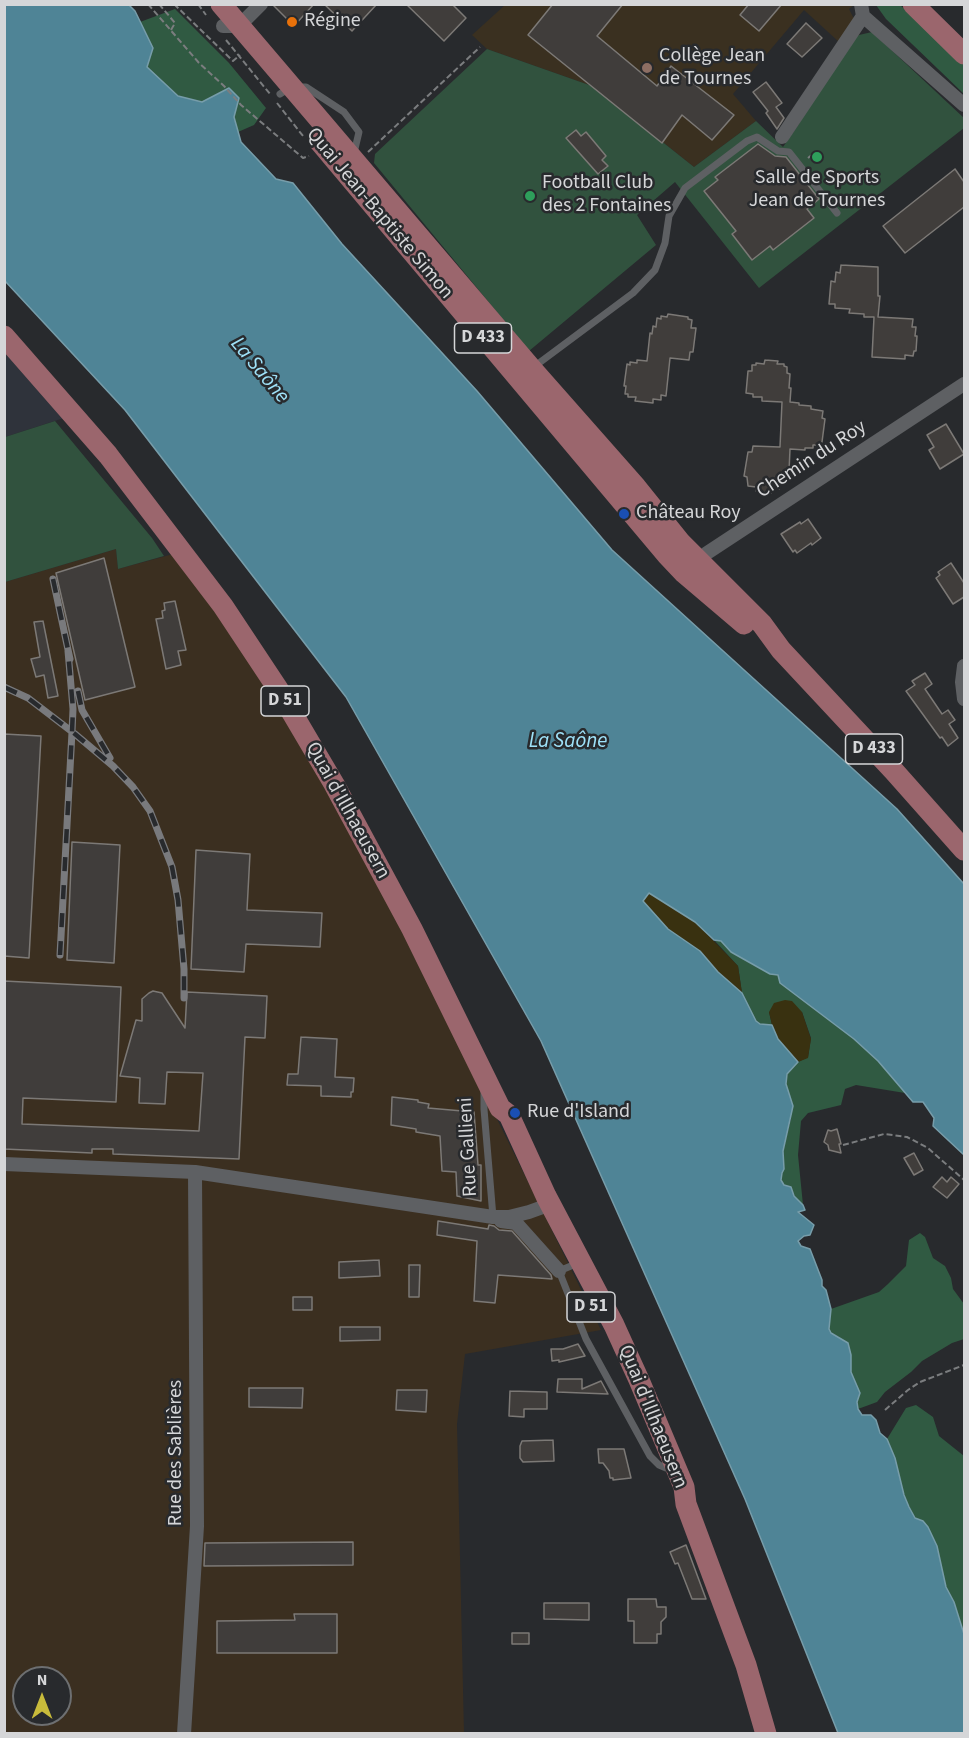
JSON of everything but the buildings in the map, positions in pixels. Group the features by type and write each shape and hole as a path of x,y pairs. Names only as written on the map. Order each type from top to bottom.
{"main road":[{"name":"Quai Jean-Baptiste Simon","path":"206,4 237,24"},
{"name":"Quai Jean-Baptiste Simon","path":"221,4 285,91 353,160 523,372 636,487 681,543 691,567 762,624 781,650 962,841"},
{"path":"913,4 964,54"},
{"path":"932,4 964,34"},
{"name":"Quai d'Illhaeusern","path":"4,336 108,455 223,606 278,689 334,784 406,919 489,1084 500,1108 500,1119 547,1206 570,1266 614,1325 671,1467 684,1487 686,1504 746,1665 766,1734"}],"street":[{"path":"237,24 261,4"},
{"path":"782,137 862,10 964,105"},
{"name":"Chemin du Roy","path":"691,567 717,546 964,384"},
{"path":"964,666 962,682 964,699"},
{"path":"4,1164 195,1172 509,1217 547,1206"},
{"name":"Rue des Sablières","path":"184,1734 197,1526 195,1172"},
{"name":"Rue Gallieni","path":"493,1213 501,1221 516,1223 570,1266"}],"lane":[{"path":"523,372 633,292 655,270 665,243 669,216 685,188 747,141 757,137 778,151 789,152 837,213"},
{"name":"Rue Gallieni","path":"489,1084 484,1087 484,1109 493,1213"},
{"name":"Rue Gallieni","path":"570,1266 586,1339 650,1455 659,1466 671,1467"}],"path":[{"path":"148,4 199,63 241,105 303,158 310,155"},
{"path":"159,4 175,23 171,30"},
{"path":"174,4 233,61 239,56"},
{"path":"353,160 385,134 480,47"},
{"path":"843,1145 884,1134 907,1137 928,1148 964,1180"},
{"path":"885,1410 920,1382 964,1365"}],"shaded area":[{"name":"Collège Jean de Tournes","path":"505,5 854,5 849,9 854,19 839,42 804,10 733,94 756,121 694,167 592,86 487,49 472,35"},
{"path":"5,348 64,418 5,437"},
{"path":"116,549 118,569 177,553 230,622 355,831 601,1330 465,1354 457,1424 464,1733 5,1734 5,582"}],"green space":[{"path":"876,5 900,5 964,64 964,94 886,19"},
{"path":"175,9 229,63 266,108 254,125 238,132 234,117 239,98 202,102 178,96 146,67 153,48 140,22"},
{"name":"Football Club des 2 Fontaines","path":"872,32 964,118 964,128 759,288 675,182 637,215 656,245 529,351 374,163 375,154 487,49 592,86 694,167 756,121 783,147 799,124 843,46 859,35"},
{"path":"55,421 152,538 164,556 118,569 116,549 5,582 5,437"},
{"path":"714,940 719,940 778,975 781,983 854,1039 878,1061 905,1093 856,1085 845,1089 841,1105 808,1113 801,1121 798,1155 803,1205 794,1196 791,1187 784,1185 781,1180 784,1169 783,1151 791,1118 791,1099 786,1084 787,1074 798,1062 808,1057 811,1038 802,1012 769,1012 772,1025 760,1024 756,1021 742,993 738,966"},
{"path":"920,1233 925,1237 933,1258 945,1266 953,1289 964,1304 964,1339 952,1343 922,1361 885,1392 877,1402 858,1409 851,1372 851,1355 839,1337 831,1333 829,1329 831,1309 879,1292 906,1266 909,1240"},
{"path":"916,1405 933,1417 939,1436 964,1456 964,1634 954,1602 946,1587 937,1546 928,1527 915,1518 909,1507 887,1439 906,1408"}],"sand":[{"path":"648,892 695,922 738,966 742,993 718,972 700,951 668,929 643,902"},
{"path":"792,1001 802,1012 811,1039 808,1058 798,1062 778,1039 769,1012 774,1003"}],"water":[{"name":"La Saône","path":"5,4 129,5 135,11 153,48 147,67 178,96 202,102 229,88 239,98 234,117 241,142 276,179 293,183 342,244 477,391 612,550 897,809 964,884 964,1155 933,1126 934,1118 923,1102 913,1102 878,1061 854,1039 780,983 778,975 770,974 731,952 721,941 714,940 695,922 649,893 643,901 668,929 700,951 718,972 742,993 756,1021 760,1024 772,1025 778,1039 798,1062 787,1074 786,1084 793,1106 783,1151 784,1169 781,1180 784,1185 791,1187 794,1196 803,1205 805,1210 798,1212 814,1225 810,1235 798,1241 801,1246 810,1249 822,1280 822,1286 826,1290 831,1309 829,1329 831,1333 848,1343 851,1372 860,1393 857,1402 858,1409 862,1415 871,1415 876,1420 880,1433 887,1439 909,1507 915,1518 923,1521 928,1527 937,1546 946,1587 954,1602 964,1634 964,1733 838,1733 745,1499 541,1041 346,697 125,410 5,281"}],"railway":[{"path":"53,579 70,659"},
{"path":"60,955 73,709 68,651"},
{"path":"4,687 28,698 113,766 133,787 150,811 172,867 178,900 184,998"},
{"path":"78,691 82,710 110,758"}],"place":[{"name":"Régine","path":"292,22"},
{"name":"Collège Jean de Tournes","path":"647,68"},
{"name":"Salle de Sports Jean de Tournes","path":"817,157"},
{"name":"Football Club des 2 Fontaines","path":"530,196"},
{"name":"Château Roy","path":"624,514"},
{"name":"Rue d'Island","path":"515,1113"}]}
